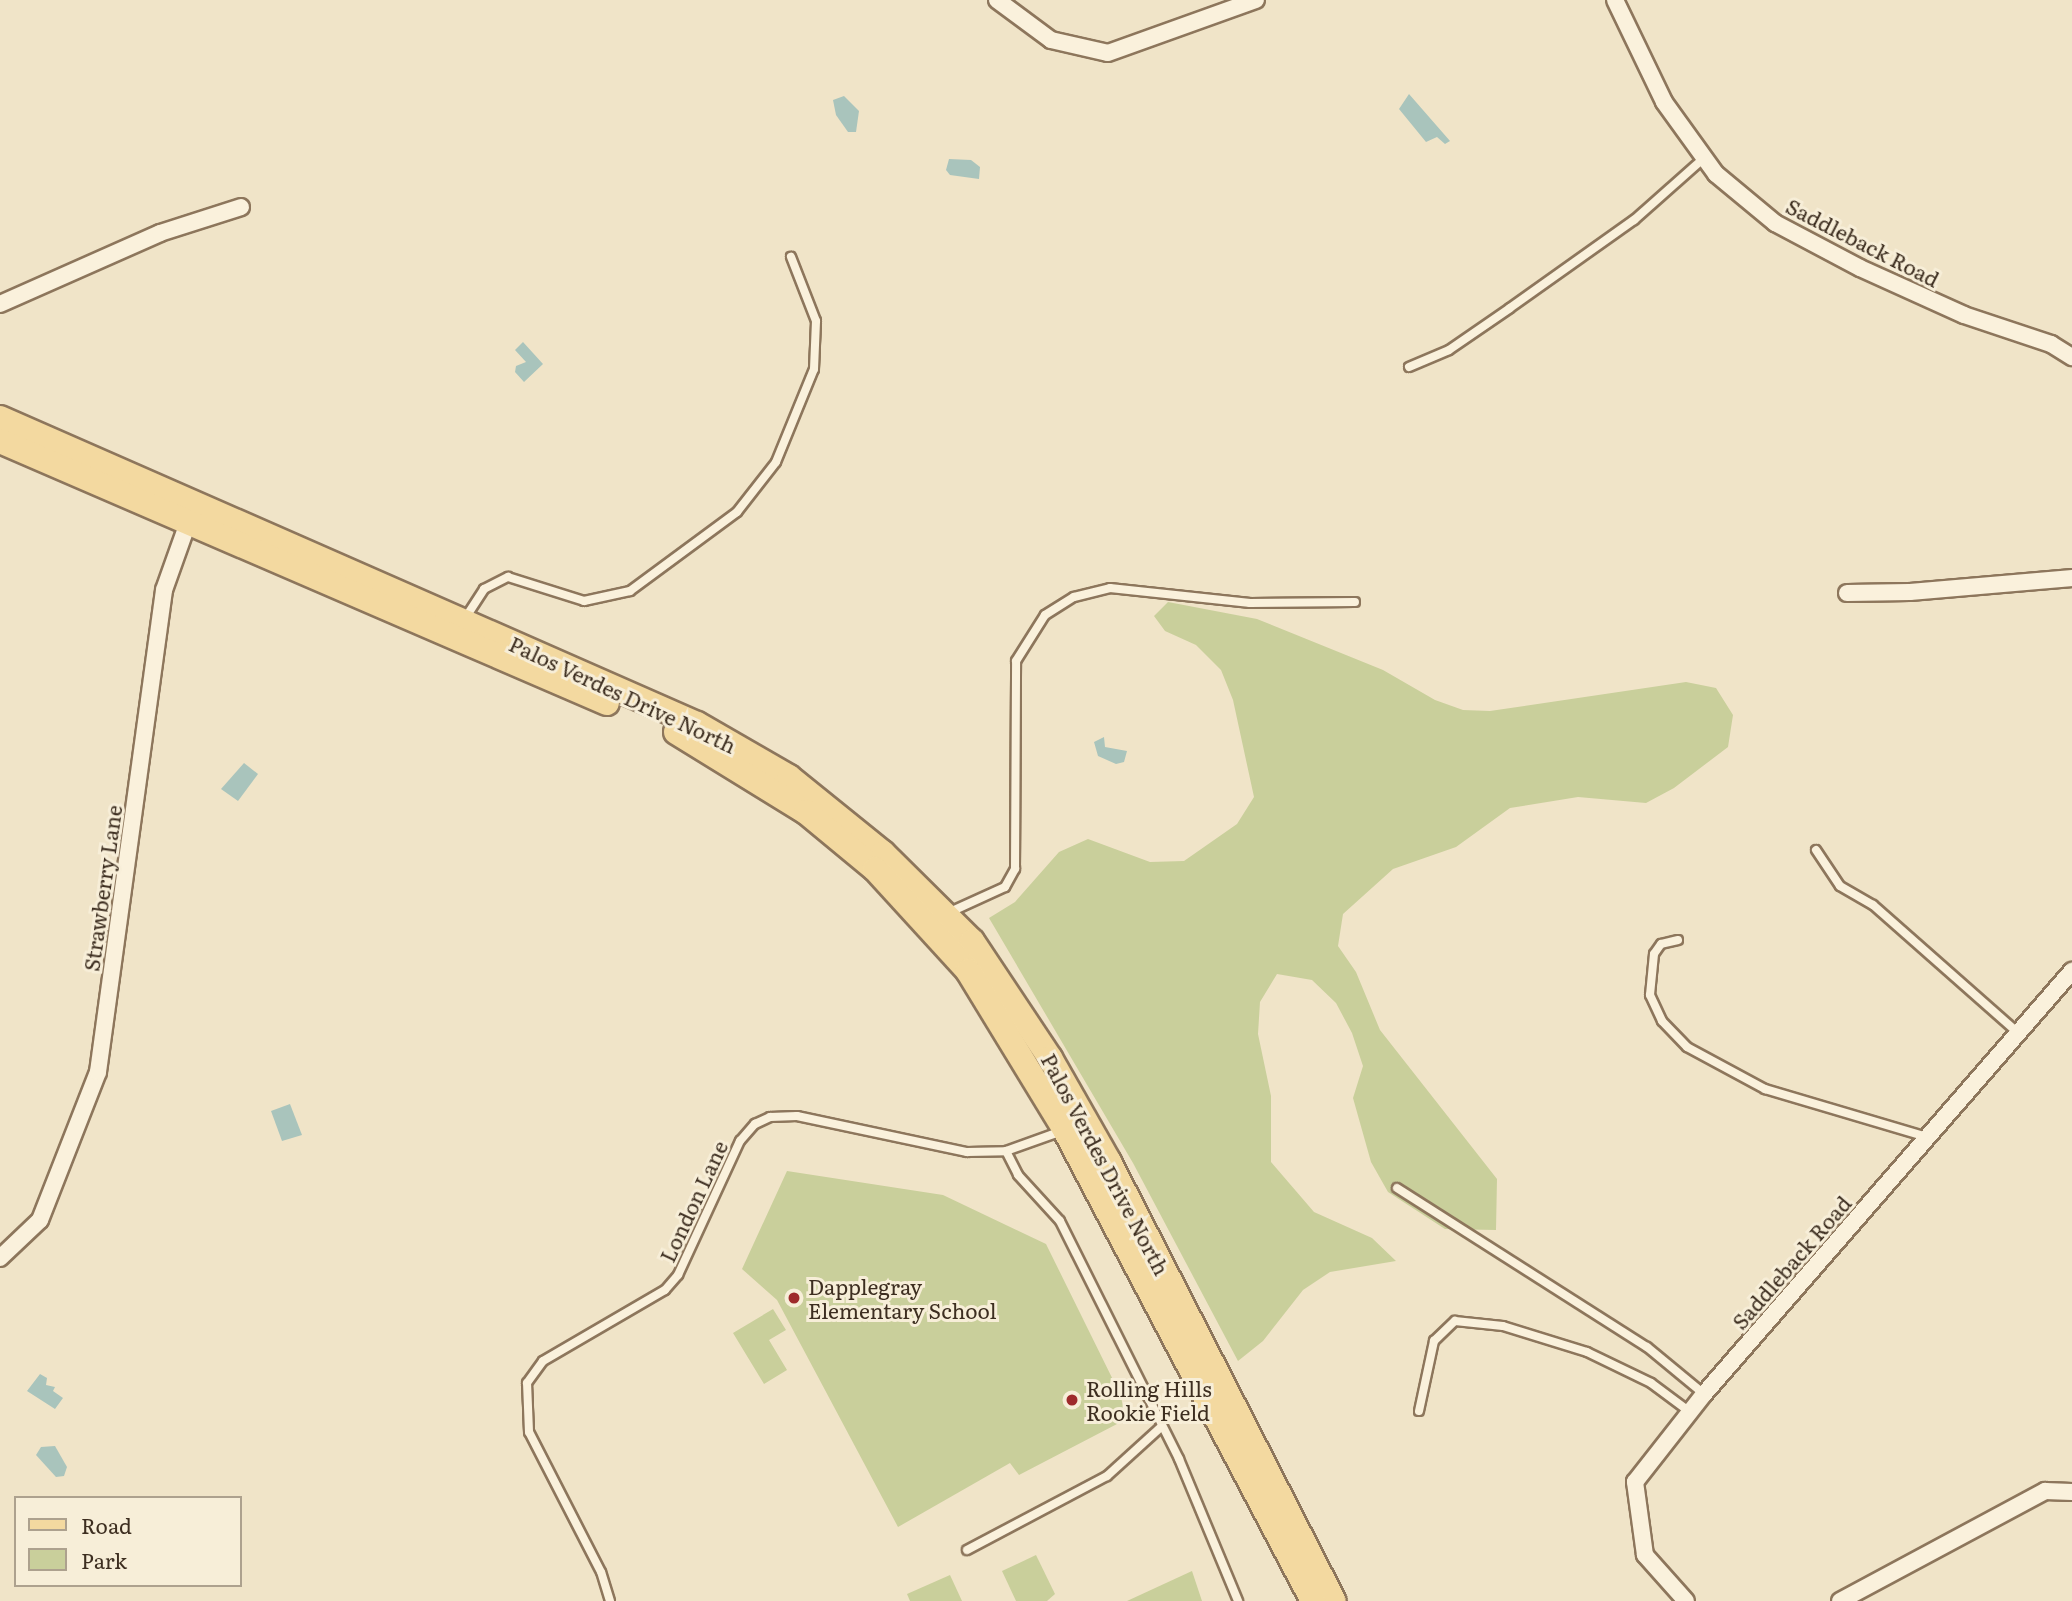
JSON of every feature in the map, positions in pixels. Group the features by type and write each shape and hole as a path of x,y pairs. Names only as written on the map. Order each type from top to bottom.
{"main road":[{"name":"Palos Verdes Drive North","path":"0,418 192,513 460,630 736,744 830,808 938,919 988,999 1065,1130 1313,1601"},
{"name":"Palos Verdes Drive North","path":"0,441 192,513"},
{"name":"Palos Verdes Drive North","path":"938,919 972,941 1050,1058 1334,1601"},
{"path":"1050,1058 1065,1130 1087,1149 1136,1244 1162,1268"}],"street":[{"path":"997,0 1051,40 1108,53 1256,0"},
{"name":"Saddleback Road","path":"1615,0 1664,102 1704,158 1716,174 1775,223 1860,268 1964,315 2051,344 2072,357"},
{"path":"0,304 160,233 241,207"},
{"name":"Strawberry Lane","path":"0,1258 40,1220 97,1072 164,590 192,513"},
{"path":"1847,593 1910,592 2072,578"},
{"name":"Saddleback Road","path":"1686,1601 1645,1555 1635,1482 1704,1395 2072,971"},
{"path":"1840,1601 2045,1491 2072,1492"}],"lane":[{"path":"1409,367 1449,350 1634,220 1704,158"},
{"path":"460,630 484,589 508,577 584,601 630,591 737,512 776,462 814,369 816,321 791,257"},
{"path":"938,919 1004,887 1015,869 1016,661 1045,615 1074,597 1110,588 1250,603 1355,602"},
{"path":"1816,850 1840,886 1873,905 2018,1033"},
{"path":"1678,940 1661,944 1654,954 1650,995 1662,1021 1687,1047 1765,1089 1927,1138"},
{"name":"London Lane","path":"610,1601 601,1572 529,1432 525,1404 533,1371 666,1290 678,1275 740,1141 762,1121 797,1116 967,1153 1006,1151 1065,1130"},
{"path":"1006,1151 1018,1175 1060,1221 1161,1427 1238,1601"},
{"path":"1397,1188 1647,1347 1704,1395"},
{"path":"1419,1411 1434,1341 1455,1321 1503,1326 1587,1352 1651,1383 1690,1412"},
{"path":"967,1549 1107,1476 1161,1427"}],"green space":[{"path":"1168,602 1257,619 1383,670 1435,700 1463,710 1490,711 1686,682 1716,688 1733,715 1728,747 1674,788 1646,803 1578,797 1510,808 1456,847 1393,869 1343,914 1338,946 1356,972 1380,1030 1497,1179 1496,1230 1445,1229 1388,1192 1371,1162 1353,1098 1363,1066 1352,1033 1336,1003 1312,980 1277,974 1260,1002 1258,1034 1271,1096 1271,1162 1314,1212 1372,1238 1396,1261 1330,1272 1303,1290 1263,1341 1238,1361 1133,1163 989,918 1015,902 1059,852 1088,839 1150,862 1184,861 1237,824 1254,797 1233,700 1221,670 1196,645 1165,631 1154,616"},
{"path":"787,1171 943,1195 1046,1244 1121,1396 1124,1414 1117,1424 1019,1475 1010,1463 898,1527 777,1300 742,1269"},
{"path":"773,1309 786,1330 769,1340 787,1370 764,1384 733,1333"},
{"path":"1036,1555 1055,1594 1047,1601 1016,1601 1002,1571"},
{"path":"1192,1571 1202,1601 1127,1601"},
{"path":"950,1575 962,1601 910,1601 907,1594"}],"water":[{"path":"1409,94 1450,141 1445,144 1437,137 1426,142 1399,109"},
{"path":"844,96 859,111 856,132 848,132 836,115 833,100"},
{"path":"949,159 971,160 980,167 979,179 950,175 946,170"},
{"path":"523,342 543,364 524,382 515,372 516,366 526,362 515,350"},
{"path":"1104,737 1105,747 1127,751 1124,762 1116,764 1098,756 1094,742"},
{"path":"244,763 258,774 238,801 221,789"},
{"path":"290,1104 302,1135 282,1141 271,1111"},
{"path":"40,1374 47,1378 46,1385 55,1387 53,1391 63,1398 55,1409 27,1391"},
{"path":"55,1446 67,1467 64,1476 56,1477 36,1455 41,1447"}],"place":[{"name":"Dapplegray Elementary School","path":"794,1298"},
{"name":"Rolling Hills Rookie Field","path":"1072,1400"}]}
